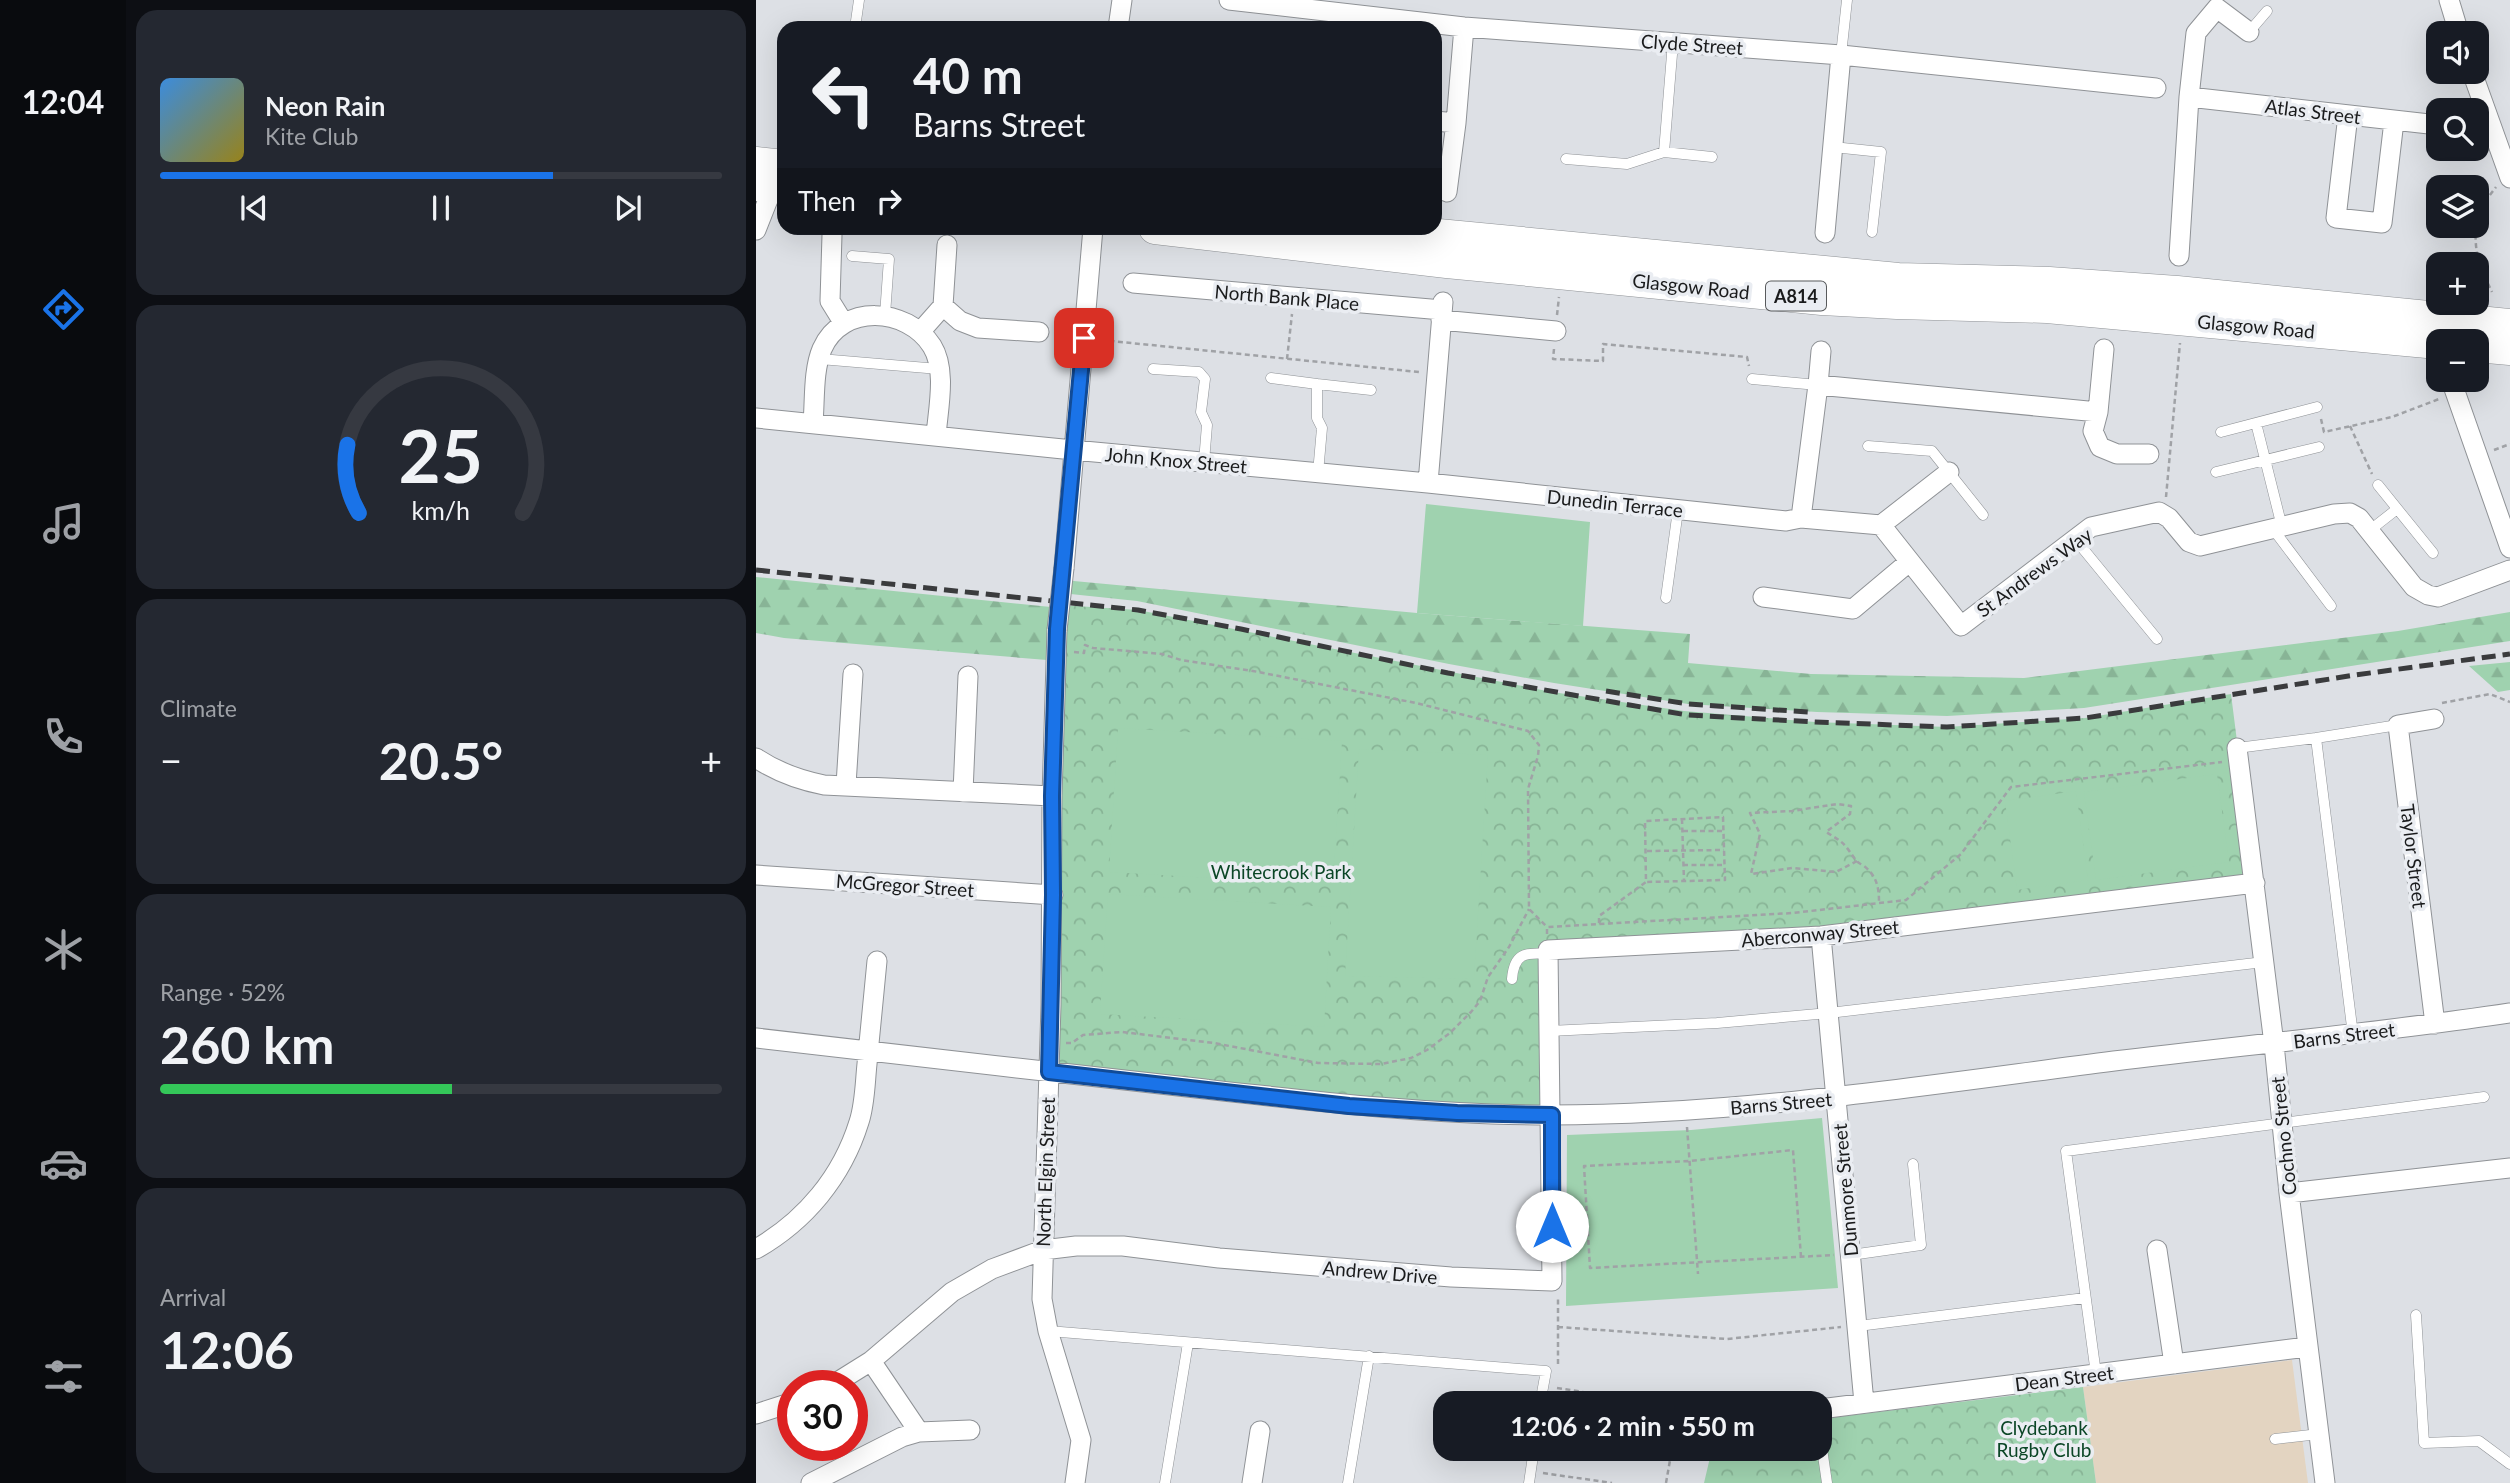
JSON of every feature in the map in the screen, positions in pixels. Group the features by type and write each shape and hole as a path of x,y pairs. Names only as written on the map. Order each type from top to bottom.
{"main road":[{"name":"Glasgow Road","path":"1218,235 1822,299 2047,307 2426,342"},
{"name":"Glasgow Road","path":"1438,235 1898,279 2100,286 2510,324"},
{"path":"2489,347 2510,349"}],"street":[{"path":"1119,21 1122,0"},
{"name":"Clyde Street","path":"1228,0 1412,21"},
{"path":"2449,0 2455,21"},
{"path":"2179,256 2189,97 2196,33 2220,4 2249,32"},
{"name":"Clyde Street","path":"1442,24 1841,55 2156,88"},
{"path":"1447,192 1464,27"},
{"path":"1825,233 1841,55"},
{"name":"Atlas Street","path":"2189,97 2426,124"},
{"path":"2348,115 2336,218 2382,223 2394,121"},
{"path":"1442,122 1456,123"},
{"path":"2489,136 2505,172"},
{"path":"756,230 771,178"},
{"path":"832,235 830,301 843,322"},
{"name":"North Elgin Street","path":"1075,1483 1081,1440 1048,1331 1042,1298 1050,1042 1056,650 1092,235"},
{"path":"920,332 943,306 947,245"},
{"name":"North Bank Place","path":"1133,283 1442,311 1556,331"},
{"path":"943,306 960,321 978,328 1039,332"},
{"path":"1428,483 1442,311"},
{"path":"813,423 821,350 829,337 843,322 885,315 912,324 933,347 939,369 940,392 936,436"},
{"path":"2104,349 2098,412 2093,431 2100,447 2117,454 2149,454"},
{"path":"1821,351 1801,518 1881,525 1948,472"},
{"path":"1818,385 2098,412"},
{"path":"2455,392 2510,548"},
{"name":"John Knox Street","path":"756,418 1428,483"},
{"name":"Dunedin Terrace","path":"1428,483 1786,521 1801,518"},
{"name":"St Andrews Way","path":"1881,525 1961,626 2091,527 2145,513 2159,512 2164,515"},
{"path":"2164,515 2189,542 2200,546 2350,513 2359,518 2414,587 2438,597 2510,570"},
{"path":"1763,597 1853,608 1909,562"},
{"path":"846,785 853,674"},
{"path":"963,792 968,676"},
{"path":"2398,725 2434,719"},
{"name":"Taylor Street","path":"2398,725 2435,1024"},
{"name":"Cochno Street","path":"2238,754 2274,1044 2288,1193 2326,1483"},
{"path":"756,758 783,773 805,781 1052,796"},
{"name":"McGregor Street","path":"756,875 1053,895"},
{"name":"Aberconway Street","path":"1548,952 1821,936 2255,883"},
{"name":"Dunmore Street","path":"1821,936 1864,1403"},
{"path":"1548,952 1552,1281"},
{"path":"756,1249 800,1219 825,1191 844,1158 859,1121 877,961"},
{"name":"Barns Street","path":"756,1038 1349,1106 1457,1113 1552,1115 1685,1112 1837,1098 2116,1061 2353,1035 2510,1013"},
{"path":"2288,1193 2510,1168"},
{"name":"Andrew Drive","path":"856,1370 952,1292 992,1269 1043,1250 1076,1246 1123,1246 1219,1258 1437,1276 1552,1281"},
{"path":"2157,1250 2174,1364"},
{"name":"Dean Street","path":"1832,1407 2307,1347"},
{"path":"870,1361 919,1432"},
{"path":"756,1413 777,1407"},
{"path":"811,1483 902,1437 919,1432 970,1430"},
{"path":"1252,1483 1260,1431"}],"lane":[{"path":"856,21 859,0"},
{"path":"1841,55 1847,0"},
{"path":"2249,32 2267,11"},
{"path":"1664,152 1672,42"},
{"path":"1833,147 1881,152 1872,232"},
{"path":"1566,159 1627,164 1664,152 1712,157"},
{"path":"852,256 889,259 885,315"},
{"path":"820,359 939,369"},
{"path":"1153,369 1203,374 1205,379 1201,412 1207,425 1204,462"},
{"path":"1271,378 1371,390"},
{"path":"1752,379 1818,385"},
{"path":"1317,384 1317,418 1322,428 1318,473"},
{"path":"2221,432 2317,407"},
{"path":"2256,423 2266,460 2278,528 2331,607"},
{"path":"1868,446 1932,451 1983,515"},
{"path":"2216,472 2319,447"},
{"path":"2378,485 2433,553"},
{"path":"2369,531 2397,509"},
{"path":"1666,598 1678,510"},
{"path":"2075,539 2157,639"},
{"path":"2238,754 2398,725"},
{"path":"2316,738 2353,1035"},
{"path":"1512,979 1513,965 1520,957 1530,952 1548,952"},
{"path":"1549,1031 1717,1023 1829,1013 2264,962"},
{"path":"2096,1374 2066,1151 2484,1097"},
{"path":"1851,1255 1921,1245 1913,1164"},
{"path":"1858,1326 2085,1298"},
{"path":"2416,1315 2424,1443 2479,1441 2510,1464"},
{"path":"1048,1331 1546,1371 1542,1391"},
{"path":"1165,1483 1188,1343"},
{"path":"1348,1483 1370,1356"},
{"path":"2274,1439 2319,1434"},
{"path":"1529,1483 1532,1461"},
{"path":"1824,1461 1827,1483"}],"path":[{"path":"2489,196 2505,172"},
{"path":"2475,238 2477,261 2492,292"},
{"path":"1561,273 1553,359 1602,361 1603,344 1746,357 1752,379"},
{"path":"1287,359 1294,297"},
{"path":"2164,515 2182,319"},
{"path":"1084,338 1437,374"},
{"path":"2317,407 2324,432 2392,416 2441,392"},
{"path":"2350,426 2378,485"},
{"path":"1050,1042 1072,1043 1083,1035 1122,1032 1214,1043 1318,1063 1381,1064 1411,1058 1450,1033 1480,1001 1488,976 1509,947 1529,909 1528,789 1539,745 1528,731 1416,703 1253,671 1181,660 1162,654 1085,645 1084,653 1056,650"},
{"path":"2434,719 2439,704 2490,694 2510,702"},
{"path":"1547,927 1793,912 1906,900 1961,854 2011,787 2238,754"},
{"path":"1857,862 1836,872 1792,868 1751,874 1760,834 1750,813 1792,811 1838,804 1851,806 1850,814 1826,832 1847,845 1857,862 1866,867 1875,879 1879,889 1879,903"},
{"path":"1599,923 1599,916 1646,882 1725,880 1723,817 1645,821 1646,882"},
{"path":"1682,819 1684,881"},
{"path":"1683,831 1723,831"},
{"path":"1646,851 1724,850"},
{"path":"1683,865 1724,865"},
{"path":"1529,909 1547,927 1548,952"},
{"path":"1685,1112 1698,1274"},
{"path":"1801,1257 1793,1150 1689,1161 1584,1167 1590,1268 1851,1255"},
{"path":"1546,1371 1559,1363 1558,1289 1552,1281"},
{"path":"1558,1327 1727,1339 1858,1326"},
{"path":"1543,1386 1576,1391"},
{"path":"1665,1483 1670,1461"},
{"path":"1531,1471 1612,1483"}],"shaded area":[{"path":"2292,1360 2308,1483 2096,1483 2083,1387"}],"green space":[{"path":"1426,504 1590,522 1583,626 1417,613"},
{"path":"756,577 1051,607 1047,660 784,638 756,633"},
{"path":"1063,580 1417,613 1690,634 1688,663 1811,674 2024,678 2398,631 2510,612 2510,641 2084,708 1947,716 1817,712 1688,704 1554,683 1137,601 1061,593"},
{"name":"Whitecrook Park","path":"1060,605 1138,610 1552,692 1684,711 1815,722 1947,727 2085,718 2231,694 2255,883 2041,910 1548,950 1552,1115 1049,1072"},
{"path":"2510,662 2510,690 2498,692 2469,666"},
{"path":"1118,728 1342,741 1333,885 1109,872"},
{"path":"1359,749 1488,755 1474,979 1345,976"},
{"path":"2217,774 2229,862 2096,880 2084,792"},
{"path":"2076,791 2088,880 2017,890 2005,801"},
{"path":"1108,894 1331,907 1324,1027 1100,1014"},
{"path":"1822,1118 1838,1288 1566,1306 1567,1135 1691,1130"},
{"name":"Clydebank Rugby Club","path":"2083,1387 2096,1483 1704,1483 1709,1461 1832,1461 1832,1418"}],"railway":[{"path":"756,570 1138,610 1448,673 1687,715 1815,722 1947,727 2085,718 2355,675 2510,654"},
{"path":"1606,691 1688,704 1808,712"}],"route":[{"path":"1084,338 1057,629 1049,1072 1349,1106 1457,1113 1552,1115 1552,1226"}]}
